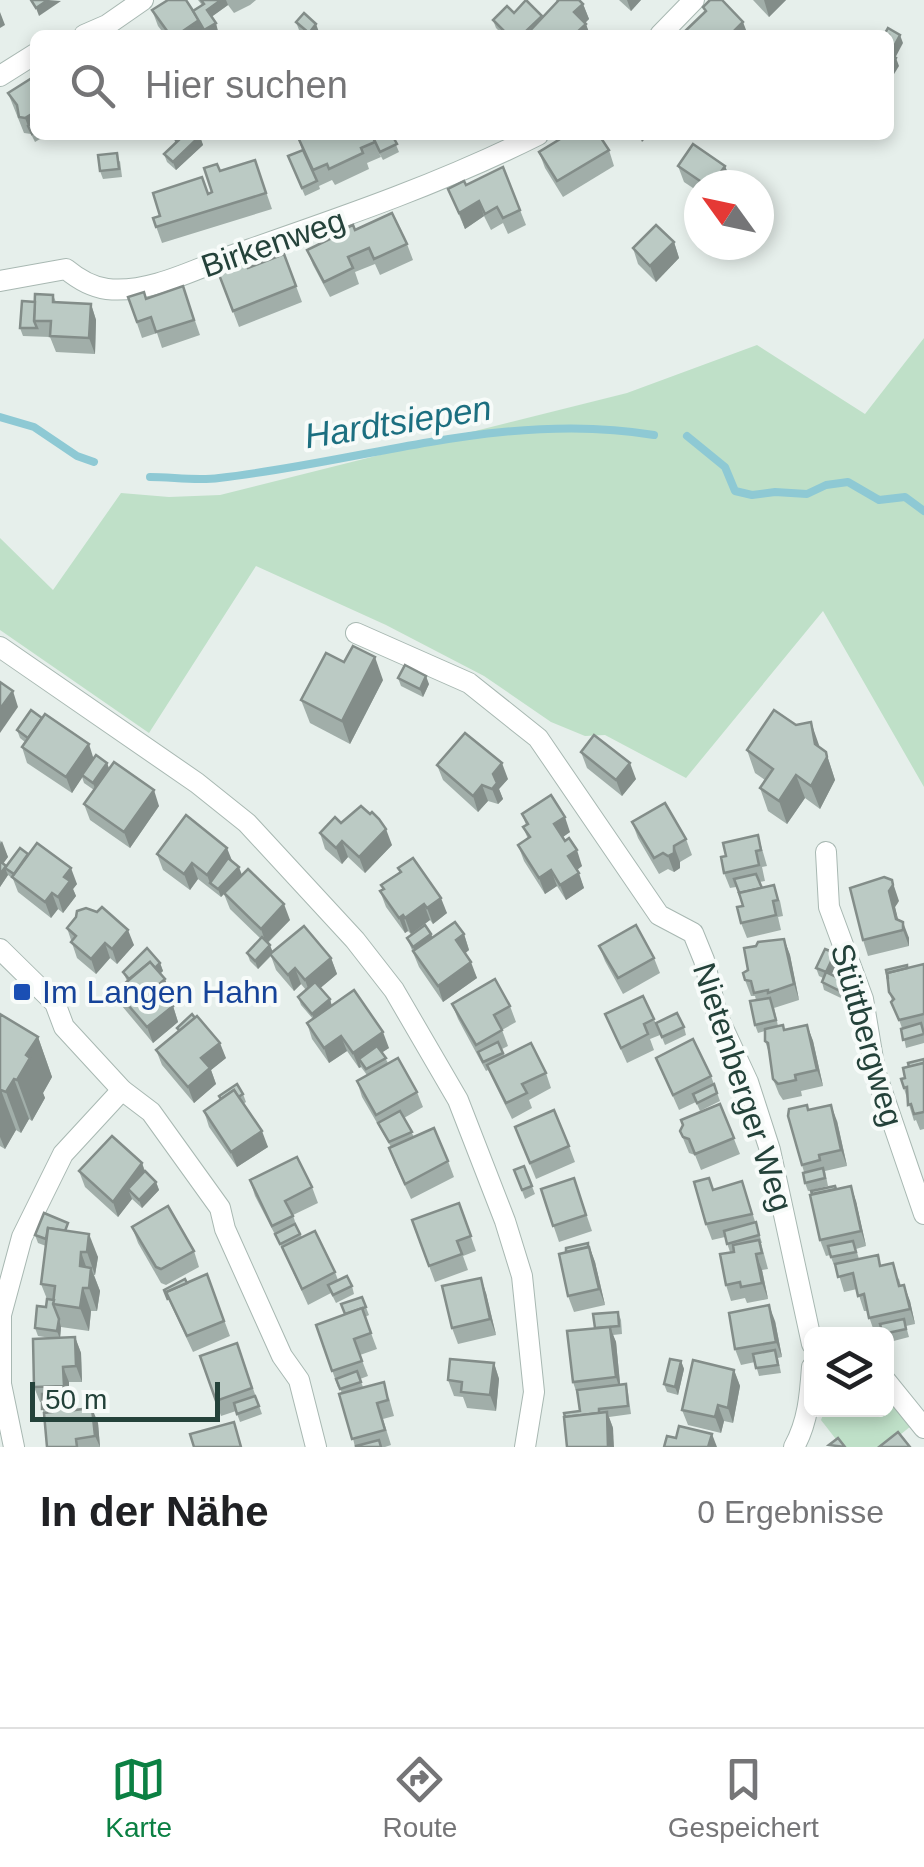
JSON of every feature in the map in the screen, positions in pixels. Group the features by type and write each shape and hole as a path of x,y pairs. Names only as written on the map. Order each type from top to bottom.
{"street":[{"path":"96,30 144,0"},
{"path":"665,30 694,0"},
{"path":"0,76 30,57"},
{"name":"Birkenweg","path":"0,281 66,269 78,279 106,289 164,280 372,209 528,140"},
{"name":"Nietenberger Weg","path":"356,634 469,683 538,738 659,915 693,934 704,960 717,1015 748,1082 770,1150 808,1327"},
{"path":"0,647 197,782 247,823 355,940 394,990 458,1100 522,1276 534,1392 524,1447"},
{"name":"Stüttbergweg","path":"826,852 829,907 863,999 876,1071 924,1214"},
{"path":"0,949 55,1003 64,1027 122,1090 151,1112 220,1208 225,1229 282,1356 299,1380 316,1447"},
{"path":"14,1447 1,1384 1,1315 22,1237 63,1154 122,1090"},
{"path":"894,1392 924,1428"},
{"path":"794,1447 806,1417"}],"green space":[{"path":"924,338 924,787 823,611 686,778 605,735 585,736 551,722 484,676 386,625 256,566 149,733 0,630 0,538 53,590 121,493 169,497 220,495 627,393 757,345 865,414"},
{"path":"894,1404 911,1426 885,1447 842,1447 821,1420 894,1417"}],"building":[{"path":"31,0 48,0 36,8"},
{"path":"168,0 186,0 199,20 184,30 166,30 152,10"},
{"path":"201,0 221,0 207,10 216,23 204,30 193,11 204,4"},
{"path":"526,0 542,16 527,30 503,30 493,20 507,6 514,13"},
{"path":"559,0 579,0 583,4 574,12 586,24 579,30 531,30"},
{"path":"710,0 722,0 743,22 735,30 686,30 706,11 703,7"},
{"path":"304,13 316,24 305,30 296,22"},
{"path":"30,79 30,115 19,117 17,105 8,93"},
{"path":"179,140 196,140 173,162 164,154"},
{"path":"299,140 374,140 361,148 363,153 329,169 327,164 313,170"},
{"path":"374,140 395,140 397,144 380,152"},
{"path":"558,140 602,140 609,150 557,181 539,152"},
{"path":"693,144 725,166 722,170 684,170 678,166"},
{"path":"303,150 317,181 302,188 288,156"},
{"path":"117,153 119,169 100,171 98,155"},
{"path":"255,160 266,193 156,227 153,218 160,216 153,193 202,177 208,194 212,192 204,168 217,164 220,171"},
{"path":"503,167 520,210 503,218 497,207 485,214 479,201 459,213 448,189"},
{"path":"392,213 407,244 374,259 369,248 348,257 353,268 324,282 307,250 353,225 355,230"},
{"path":"656,225 674,242 650,266 633,248"},
{"path":"284,254 296,286 233,311 218,272 245,261 248,268"},
{"path":"183,286 194,320 156,332 151,317 137,322 128,297 144,292 146,299"},
{"path":"35,294 53,295 53,302 91,304 89,338 50,336 51,321 34,321"},
{"path":"22,301 35,302 37,328 20,328"},
{"path":"353,646 375,657 342,721 301,700 326,653 344,662"},
{"path":"405,665 426,676 420,689 398,678"},
{"path":"0,682 13,691 0,709"},
{"path":"31,710 42,718 28,738 17,730"},
{"path":"774,710 796,725 811,722 815,744 827,757 811,786 796,775 779,801 760,788 773,769 747,750"},
{"path":"45,714 89,744 66,777 22,747"},
{"path":"465,733 502,763 493,774 497,783 492,789 482,785 473,796 437,765"},
{"path":"594,735 630,763 616,780 581,752"},
{"path":"96,755 107,763 93,783 82,775"},
{"path":"114,762 154,790 124,832 84,804"},
{"path":"551,795 565,817 554,824 565,841 569,838 577,850 568,856 579,873 560,885 551,870 539,878 518,845 530,837 523,827 528,824 522,814"},
{"path":"665,803 686,839 674,846 674,853 654,858 632,822"},
{"path":"361,806 372,812 386,829 359,857 342,841 336,848 320,833 335,817 341,823"},
{"path":"186,815 227,848 207,875 192,863 184,874 157,854"},
{"path":"758,835 759,865 724,873 723,843"},
{"path":"37,843 71,868 64,877 70,881 58,897 52,893 45,902 12,877"},
{"path":"20,848 28,854 14,874 5,868"},
{"path":"228,858 239,867 218,889 210,883"},
{"path":"413,858 441,898 427,908 424,904 399,918 380,891 384,889 381,885"},
{"path":"248,869 284,904 261,929 224,893"},
{"path":"756,874 762,888 739,893 734,879"},
{"path":"884,877 892,880 889,891 903,930 863,940 850,888"},
{"path":"774,885 776,915 741,923 737,907 743,906 739,893"},
{"path":"102,907 128,930 112,949 105,943 91,959 71,942 76,936 67,928 77,911 86,908 97,912"},
{"path":"455,922 464,934 456,940 471,962 438,986 413,951"},
{"path":"425,925 431,934 413,947 407,938"},
{"path":"636,925 654,958 618,978 599,946"},
{"path":"304,926 331,958 305,980 295,968 288,975 270,954"},
{"path":"262,937 270,945 255,961 247,953"},
{"path":"784,939 794,984 768,993 754,993 751,981 745,980 743,973 748,970 744,948"},
{"path":"147,948 160,963 155,968 150,962 129,979 123,972"},
{"path":"825,949 835,953 826,972 816,968"},
{"path":"150,962 165,979 156,987 173,1006 147,1027 116,991"},
{"path":"924,964 924,1014 899,1020 891,1002 894,999 889,992 887,973"},
{"path":"907,965 887,973 888,979 886,970"},
{"path":"826,972 845,981 840,991 822,982"},
{"path":"495,979 510,1006 494,1015 502,1030 476,1045 452,1004"},
{"path":"315,982 330,999 312,1014 298,997"},
{"path":"354,990 383,1032 353,1053 341,1036 324,1048 307,1023"},
{"path":"643,996 654,1019 644,1024 648,1034 621,1048 605,1014"},
{"path":"770,998 776,1020 755,1025 750,1001"},
{"path":"677,1013 684,1027 662,1037 656,1023"},
{"path":"0,1014 38,1037 26,1055 30,1058 6,1092 0,1092"},
{"path":"192,1014 195,1018 180,1031 177,1028"},
{"path":"197,1016 220,1043 201,1058 210,1068 188,1087 156,1050"},
{"path":"921,1023 924,1034 903,1040 901,1029"},
{"path":"783,1025 784,1030 807,1025 817,1070 778,1084 773,1079 765,1029"},
{"path":"693,1039 711,1076 673,1095 656,1058"},
{"path":"498,1042 503,1053 483,1062 478,1052"},
{"path":"531,1043 546,1073 522,1084 527,1093 506,1103 487,1065"},
{"path":"377,1046 386,1058 366,1069 359,1059"},
{"path":"398,1058 417,1092 376,1115 357,1081"},
{"path":"924,1059 924,1063 909,1067 908,1063"},
{"path":"924,1063 924,1112 914,1114 901,1079 905,1078 903,1068"},
{"path":"237,1084 243,1094 238,1097 234,1090 221,1099 219,1096"},
{"path":"714,1084 717,1093 697,1103 693,1094"},
{"path":"234,1090 262,1131 231,1152 204,1111"},
{"path":"720,1104 734,1138 695,1154 689,1139 680,1131 681,1120"},
{"path":"807,1105 808,1110 831,1105 841,1150 819,1155 820,1160 802,1165 788,1116 789,1109"},
{"path":"554,1110 569,1146 530,1163 515,1127"},
{"path":"400,1111 412,1132 389,1142 378,1123"},
{"path":"434,1128 448,1161 405,1184 389,1148"},
{"path":"112,1136 142,1163 113,1202 79,1171"},
{"path":"297,1157 312,1187 285,1201 293,1216 272,1226 250,1180"},
{"path":"524,1166 532,1186 522,1190 514,1170"},
{"path":"823,1168 825,1178 805,1183 803,1173"},
{"path":"145,1171 156,1182 139,1200 128,1189"},
{"path":"574,1178 586,1215 553,1226 541,1189"},
{"path":"709,1178 713,1190 742,1181 752,1214 706,1224 694,1182"},
{"path":"835,1186 836,1189 812,1194 811,1191"},
{"path":"851,1186 861,1231 820,1240 810,1195"},
{"path":"459,1203 471,1236 457,1241 462,1254 429,1266 412,1220"},
{"path":"168,1206 194,1251 161,1269 132,1227"},
{"path":"44,1213 68,1223 65,1231 48,1228 46,1239 35,1235"},
{"path":"756,1222 759,1235 727,1244 724,1231"},
{"path":"295,1224 300,1234 280,1244 275,1234"},
{"path":"48,1228 89,1234 80,1266 91,1268 89,1288 83,1288 80,1308 53,1304 55,1286 41,1284"},
{"path":"315,1231 335,1272 302,1289 282,1247"},
{"path":"759,1240 762,1253 756,1254 762,1283 726,1285 720,1254 734,1252 733,1245"},
{"path":"853,1241 856,1252 831,1257 828,1246"},
{"path":"588,1243 588,1247 566,1252 566,1248"},
{"path":"589,1247 599,1289 568,1296 559,1254"},
{"path":"878,1255 880,1266 893,1263 910,1309 869,1318 864,1294 858,1296 853,1273 838,1277 835,1264"},
{"path":"207,1274 224,1321 187,1336 166,1292"},
{"path":"347,1276 352,1286 333,1295 328,1285"},
{"path":"481,1278 490,1319 452,1328 442,1286"},
{"path":"185,1279 187,1283 166,1292 168,1300 164,1290"},
{"path":"362,1297 366,1307 345,1314 341,1304"},
{"path":"47,1299 54,1300 59,1319 57,1331 35,1328 37,1306 46,1307"},
{"path":"769,1305 776,1342 735,1349 729,1313"},
{"path":"362,1308 371,1333 354,1339 362,1361 332,1371 316,1325"},
{"path":"618,1312 619,1326 595,1328 593,1314"},
{"path":"904,1319 906,1329 894,1332 894,1327 880,1324"},
{"path":"610,1327 616,1377 573,1382 567,1331"},
{"path":"75,1337 76,1366 63,1367 64,1386 34,1387 33,1339"},
{"path":"237,1343 252,1388 216,1401 200,1356"},
{"path":"775,1350 778,1365 756,1368 753,1354"},
{"path":"450,1359 494,1363 490,1395 461,1392 462,1382 448,1380"},
{"path":"670,1359 681,1361 675,1387 664,1384"},
{"path":"693,1360 734,1370 728,1408 718,1405 715,1417 682,1410"},
{"path":"357,1371 361,1382 340,1389 336,1379"},
{"path":"384,1382 388,1400 377,1403 385,1430 352,1439 339,1394"},
{"path":"626,1384 628,1406 565,1417 564,1413 580,1411 577,1390"},
{"path":"71,1393 71,1406 65,1403 42,1409 42,1394"},
{"path":"255,1396 259,1406 237,1414 234,1403"},
{"path":"65,1403 66,1411 92,1408 95,1436 76,1439 77,1447 47,1447 44,1413 53,1412 52,1405"},
{"path":"607,1412 608,1447 567,1447 564,1417"},
{"path":"234,1422 241,1447 194,1447 190,1434"},
{"path":"679,1426 712,1434 708,1447 664,1447 667,1436 676,1438"},
{"path":"898,1432 910,1447 879,1447"},
{"path":"838,1438 845,1447 829,1445"},
{"path":"379,1440 381,1447 356,1447 356,1446"}],"waterway":[{"name":"Hardtsiepen","path":"0,417 34,427 77,456 94,462"},
{"name":"Hardtsiepen","path":"150,477 219,478 490,433 599,429 654,435"},
{"name":"Hardtsiepen","path":"687,436 725,467 735,491 752,495 807,494 826,485 848,482 879,500 905,497 924,511"}],"place":[{"name":"Im Langen Hahn","path":"22,992"}]}
